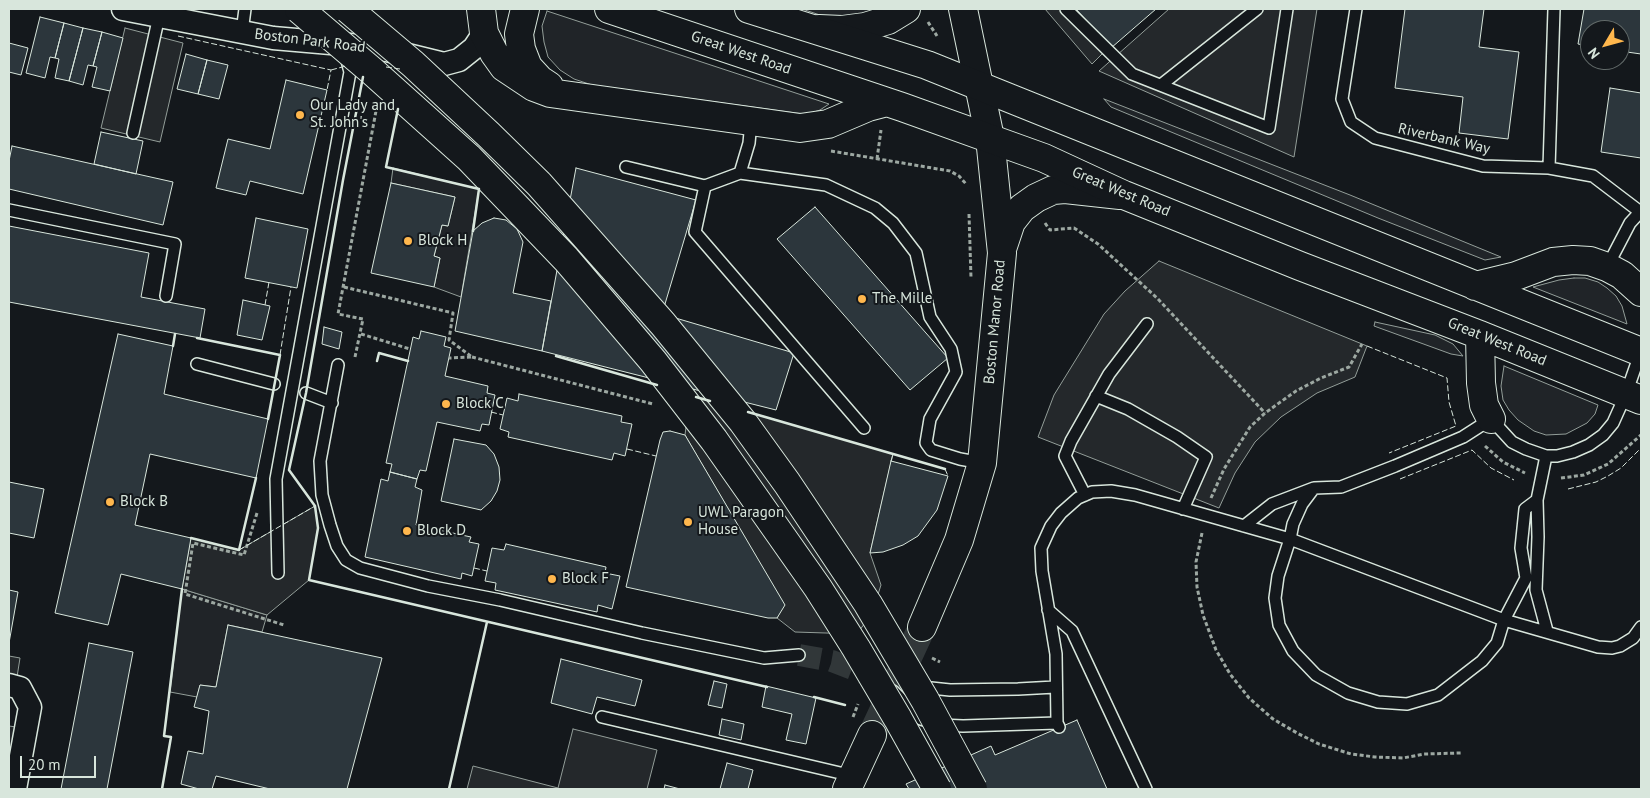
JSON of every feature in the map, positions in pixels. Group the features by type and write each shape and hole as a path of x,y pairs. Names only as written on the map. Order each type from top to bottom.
{"main road":[{"path":"299,9 346,48 469,158 566,259 653,361 714,440 818,588 861,656 937,789"},
{"path":"348,9 413,64 489,134 539,184 663,324 707,378 787,484 868,604 925,700 973,789"},
{"path":"525,9 519,34 521,49 528,66 540,80 575,98"},
{"name":"Great West Road","path":"609,9 884,114 990,138 1044,158 1124,195 1634,397"},
{"path":"749,9 927,65 1641,351"},
{"name":"Boston Manor Road","path":"922,627 959,540 982,463 1002,253 990,138 964,9"},
{"path":"812,29 842,30 865,27 916,13"},
{"path":"483,21 494,53 504,67 534,88 550,93 800,128 828,124 868,107 884,114"},
{"path":"1002,253 1005,236 1011,222 1022,208 1036,198 1053,190 1065,189 1124,195"},
{"path":"1475,286 1516,276 1552,262 1573,260 1590,261 1607,267 1622,275 1639,292"},
{"path":"1480,335 1481,383 1484,405 1491,419"},
{"path":"850,782 872,735"}],"street":[{"name":"Boston Park Road","path":"124,9 273,38 387,50 444,64 459,60 474,48 483,21"},
{"path":"9,686 20,688 30,706 15,789"}],"lane":[{"path":"242,32 245,9"},
{"path":"1066,9 1132,74 1269,128 1287,9"},
{"path":"1161,85 1257,9"},
{"name":"Riverbank Way","path":"1356,9 1342,99 1350,122 1375,138 1484,166 1549,168 1593,176 1640,211 1630,224 1607,267"},
{"path":"1549,168 1554,9"},
{"path":"134,134 159,16"},
{"path":"278,573 276,479 350,72 342,44"},
{"path":"740,172 749,143 751,122"},
{"path":"626,167 705,186 740,172 826,185 875,208 893,222 916,254 930,317 951,349 956,372 930,419 926,443 931,450 960,459 982,463"},
{"path":"705,186 695,232 864,428"},
{"path":"9,210 176,244 166,296"},
{"path":"1084,495 1065,456 1109,374 1147,324"},
{"path":"1244,526 1272,504 1314,488 1341,487 1463,437 1491,419 1512,442 1546,456 1573,452 1589,445 1603,435 1634,397 1641,351"},
{"path":"197,364 274,384"},
{"path":"338,365 320,461 322,495 337,546 346,560 360,568 428,586 500,600 642,634 764,658 799,655"},
{"path":"306,393 332,403"},
{"path":"1096,396 1128,409 1178,438 1206,457 1183,509"},
{"path":"1546,456 1538,500 1536,590 1547,631"},
{"path":"1314,488 1302,504 1292,524 1290,540 1278,576 1274,598 1279,625 1293,651 1316,675 1348,693 1378,702 1407,704 1438,696 1482,661 1496,643 1504,620 1526,578 1521,548 1525,509 1538,500"},
{"path":"1055,687 950,690 931,688 894,691 921,719 940,724 963,726 1058,725 1055,687 1056,654 1042,571 1041,548 1051,526 1061,513 1078,498 1092,492 1111,491 1135,495 1290,540 1504,620 1598,647 1612,648 1620,646 1633,638 1641,629"},
{"path":"1048,610 1072,631 1146,789"},
{"path":"602,717 850,782"}],"path":[{"path":"916,13 937,36"},
{"path":"353,364 364,319 338,314 378,105"},
{"path":"877,159 884,114"},
{"path":"864,157 950,171 967,184"},
{"path":"1042,218 1050,230 1074,228 1098,244 1157,298 1265,412"},
{"path":"344,287 453,313 450,340 472,357"},
{"path":"361,334 410,349"},
{"path":"449,358 472,357 659,406"},
{"path":"1563,478 1584,475 1608,464 1641,435"},
{"path":"936,660 940,662"}],"shaded area":[{"path":"802,9 884,9 832,19"},
{"path":"1045,9 1073,9 1106,50 1092,64"},
{"path":"1169,9 1317,9 1294,157 1099,71"},
{"path":"547,11 829,104 820,110 808,114 592,85 574,79 560,70 548,57 542,26"},
{"path":"125,28 183,43 160,142 101,128"},
{"path":"1104,99 1350,195 1501,257 1485,260 1378,218 1111,107"},
{"path":"393,168 479,189 461,297 434,287 440,258 434,256 442,225 448,226 455,197 391,183"},
{"path":"1159,261 1367,346 1355,377 1317,393 1281,417 1255,442 1235,473 1219,508 1038,437 1054,395 1104,314 1125,291"},
{"path":"1574,278 1585,278 1598,282 1607,288 1616,296 1622,306 1627,324 1533,287"},
{"path":"1375,322 1435,335 1453,344 1463,356 1451,354 1374,326"},
{"path":"1504,366 1598,405 1595,414 1587,423 1566,434 1546,435 1534,431 1518,420 1503,400 1501,386"},
{"path":"690,395 893,454 870,553 881,585 872,613 857,634 795,632 777,618 784,605 685,435"},
{"path":"315,506 318,528 309,580 267,615 182,589 191,538 239,550"},
{"path":"182,589 267,615 262,632 228,625 216,687 200,685 197,697 170,692"},
{"path":"9,656 20,658 17,677 9,676"},
{"path":"9,726 23,728 9,772"},
{"path":"573,729 657,750 647,789 467,789 473,766 558,788"}],"building":[{"path":"1076,9 1156,9 1111,48"},
{"path":"1405,9 1484,9 1479,47 1519,52 1508,139 1459,133 1463,97 1395,88"},
{"path":"1584,9 1641,9 1641,54 1630,52 1630,20 1582,20"},
{"path":"40,17 64,23 55,58 50,57 45,78 26,73"},
{"path":"64,23 83,28 69,81 55,78 59,59 55,58"},
{"path":"83,28 102,32 93,66 88,65 83,85 69,81"},
{"path":"102,32 123,38 110,91 92,87 97,67 93,66"},
{"path":"9,43 28,48 21,75 9,72"},
{"path":"186,54 207,60 198,94 177,89"},
{"path":"207,60 228,65 219,99 198,94"},
{"name":"Our Lady and St. John's","path":"286,80 327,90 303,194 250,181 246,195 216,188 228,139 270,149"},
{"path":"1610,88 1641,93 1641,158 1601,152"},
{"path":"101,132 143,141 136,174 94,164"},
{"path":"12,146 173,182 163,225 9,189 9,161"},
{"path":"576,168 696,200 662,314 794,353 776,410 542,351"},
{"name":"Block H","path":"391,183 455,197 448,226 442,225 434,256 440,258 434,287 371,273"},
{"name":"The Mille","path":"815,207 948,358 910,390 777,239"},
{"path":"256,218 308,229 297,288 245,278"},
{"path":"494,218 506,220 517,229 523,242 513,293 551,301 542,351 455,331 473,231 482,223"},
{"path":"9,226 149,253 141,297 205,309 200,338 9,302"},
{"path":"243,300 270,306 262,340 237,335"},
{"path":"324,327 342,332 339,349 322,344"},
{"name":"Block C","path":"421,331 446,337 444,346 451,348 445,376 488,386 487,393 495,395 489,425 482,424 480,431 437,422 426,471 420,470 417,479 390,472 392,464 386,463 413,337 419,339"},
{"name":"Block B","path":"118,334 173,346 164,394 268,419 256,478 150,454 135,525 191,538 182,589 121,574 108,625 55,613"},
{"path":"519,394 622,416 621,422 632,424 625,456 614,453 612,460 508,437 509,432 500,429 507,398 518,401"},
{"name":"UWL Paragon House","path":"670,431 685,435 785,605 777,618 768,618 626,587 660,440 663,432"},
{"path":"454,439 486,445 494,454 499,467 500,480 497,491 491,501 481,510 441,501"},
{"path":"891,461 948,476 937,510 918,536 903,545 883,552 870,553"},
{"name":"Block D","path":"390,472 417,479 415,487 422,490 416,525 471,537 469,542 479,544 472,576 462,573 461,579 365,557 381,479 388,481"},
{"path":"9,482 44,489 34,538 9,533"},
{"name":"Block F","path":"506,544 606,567 605,573 620,576 612,609 598,605 597,612 495,590 496,583 485,581 492,548 504,550"},
{"path":"9,590 18,592 9,643"},
{"path":"228,625 382,658 347,789 270,789 216,776 212,789 199,789 181,784 188,751 203,754 209,711 194,707 200,685 216,687"},
{"path":"89,643 133,652 107,789 61,789"},
{"path":"561,659 642,680 635,706 597,697 592,714 551,703"},
{"path":"714,681 727,684 722,708 708,705"},
{"path":"766,686 816,698 806,744 786,740 792,714 762,707"},
{"path":"722,719 744,724 741,740 719,735"},
{"path":"1077,720 1107,789 909,789 906,784 991,746 995,755"},
{"path":"727,763 753,770 748,789 720,789"},
{"path":"665,785 680,789 664,789"}],"tunnel":[{"path":"872,735 922,627"},
{"path":"799,655 832,661 868,675 880,683"}],"fence":[{"path":"178,36 331,70 327,90"},
{"path":"331,70 346,66"},
{"path":"386,67 400,69"},
{"path":"265,305 269,282"},
{"path":"280,355 291,287"},
{"path":"1367,346 1447,378 1449,402 1456,426 1389,453"},
{"path":"491,412 503,415"},
{"path":"1568,489 1596,482 1608,476 1621,468 1641,448"},
{"path":"627,449 656,456"},
{"path":"1400,479 1472,450 1491,468 1514,480"},
{"path":"891,461 893,454"},
{"path":"945,469 948,476"},
{"path":"239,550 315,506"},
{"path":"474,568 487,571"}],"wall":[{"path":"363,77 306,393 289,470 315,506 318,528 309,580 767,687"},
{"path":"398,109 386,167 479,189 473,231"},
{"path":"173,346 175,334"},
{"path":"197,338 280,355 268,419"},
{"path":"377,361 379,353 408,361"},
{"path":"556,356 657,385"},
{"path":"696,397 710,401"},
{"path":"748,412 945,469"},
{"path":"191,538 239,550 256,478"},
{"path":"162,789 171,737 164,736 182,589"},
{"path":"449,789 487,622"},
{"path":"814,697 845,705"}],"place":[{"name":"Our Lady and St. John's","path":"300,115"},
{"name":"Block H","path":"408,241"},
{"name":"The Mille","path":"862,299"},
{"name":"Block C","path":"446,404"},
{"name":"Block B","path":"110,502"},
{"name":"UWL Paragon House","path":"688,522"},
{"name":"Block D","path":"407,531"},
{"name":"Block F","path":"552,579"}]}
